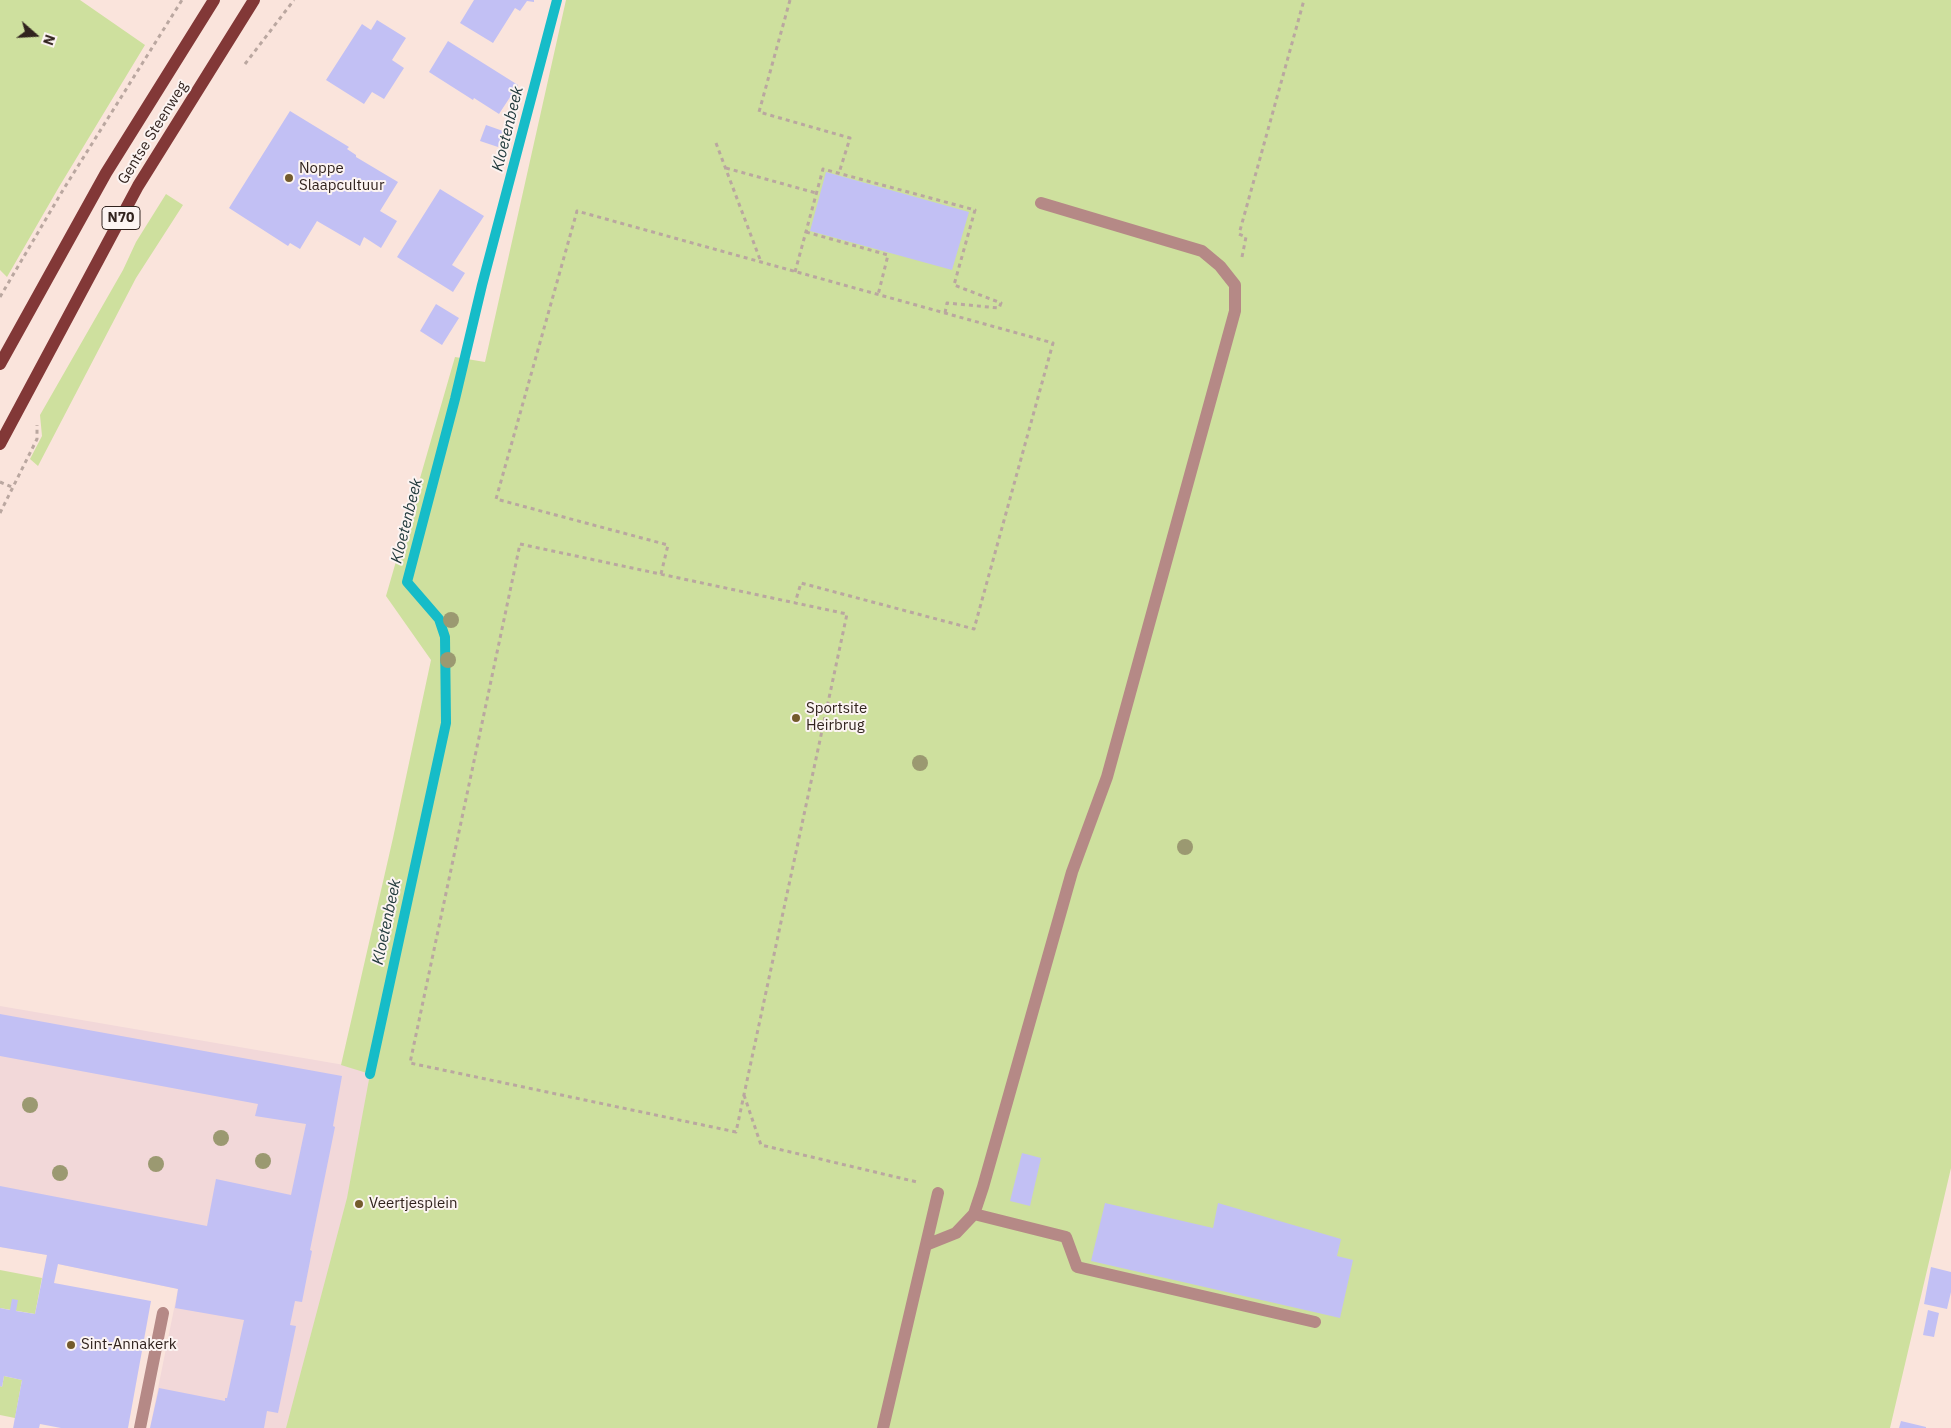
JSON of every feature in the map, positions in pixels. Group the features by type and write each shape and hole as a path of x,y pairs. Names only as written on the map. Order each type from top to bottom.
{"main road":[{"name":"Gentse Steenweg","path":"0,364 106,173 214,0"},
{"name":"Gentse Steenweg","path":"0,444 138,186 254,0"}],"lane":[{"path":"926,1245 956,1233 974,1214 1072,872 1107,777 1235,311 1234,285 1220,266 1202,251 1041,203"},
{"path":"883,1428 938,1194"},
{"path":"974,1214 1066,1237 1077,1267 1315,1322"},
{"path":"140,1428 163,1313"}],"path":[{"path":"0,297 63,190 182,0"},
{"path":"240,69 294,0"},
{"path":"790,0 759,112 850,138 839,174"},
{"path":"1234,285 1246,237 1239,234 1304,0"},
{"path":"716,143 762,262"},
{"path":"726,168 816,193"},
{"path":"795,272 823,169 975,210 954,285 1001,303 999,308 947,303 945,313"},
{"path":"661,574 668,546 496,498 577,212 1053,343 974,629 801,583 795,603"},
{"path":"806,232 888,255 878,295"},
{"path":"0,513 37,439 38,431 35,418"},
{"path":"0,482 12,487"},
{"path":"520,544 795,603 847,614 736,1132 410,1063 520,544"},
{"path":"744,1093 761,1145 915,1181 938,1194"}],"shaded area":[{"name":"Veertjesplein","path":"0,1006 350,1066 370,1074 668,1428 150,1428 178,1289 58,1264 59,1257 0,1247"}],"green space":[{"path":"0,0 80,0 145,45 7,277 0,270"},
{"name":"Sportsite Heirbrug","path":"566,0 1951,0 1951,1168 1890,1428 286,1428 347,1198 370,1074 341,1065 393,838 431,660 386,596 455,357 485,362"},
{"path":"166,194 183,205 136,278 38,466 30,459 42,436 40,415 123,270 136,242"},
{"path":"0,1270 42,1278 35,1314 0,1308"},
{"path":"4,1376 22,1380 15,1418 0,1415 0,1386 2,1387"}],"building":[{"path":"474,0 534,0 534,2 527,1 520,11 515,8 493,43 460,23"},
{"path":"377,20 406,38 392,60 404,68 384,99 372,92 364,104 326,80 362,24 371,30"},
{"path":"448,41 518,85 499,114 429,72"},
{"path":"290,111 349,147 347,149 356,157 398,182 380,211 397,221 381,248 364,237 360,246 317,221 300,249 290,243 288,246 229,208"},
{"path":"486,125 503,131 498,147 480,141"},
{"path":"826,172 969,212 952,270 810,231"},
{"path":"440,189 484,216 452,265 465,273 453,292 397,257"},
{"path":"436,304 459,318 442,345 420,331"},
{"path":"0,1014 342,1076 333,1126 335,1127 310,1250 312,1251 302,1302 295,1301 290,1325 296,1326 278,1413 267,1411 264,1428 150,1428 159,1388 225,1401 244,1320 175,1308 178,1289 58,1264 54,1283 151,1301 128,1428 61,1428 40,1424 39,1428 13,1428 22,1380 4,1376 2,1387 0,1386 0,1308 10,1310 12,1299 18,1300 16,1311 35,1314 47,1255 0,1247 0,1186 207,1226 216,1179 291,1195 306,1124 255,1116 258,1104 0,1056"},
{"path":"1022,1153 1041,1158 1030,1206 1010,1201"},
{"path":"1105,1203 1213,1228 1218,1203 1341,1239 1337,1256 1353,1260 1340,1318 1091,1261"},
{"path":"1931,1267 1951,1272 1951,1292 1947,1309 1924,1304"},
{"path":"1928,1310 1939,1313 1934,1337 1923,1335"},
{"path":"1901,1421 1926,1427 1926,1428 1899,1428"}],"waterway":[{"name":"Kloetenbeek","path":"370,1074 446,723 445,637 439,619 407,582 557,0"}],"place":[{"name":"Noppe Slaapcultuur","path":"289,178"},
{"name":"Sportsite Heirbrug","path":"796,718"},
{"name":"Veertjesplein","path":"359,1204"},
{"name":"Sint-Annakerk","path":"71,1345"}]}
